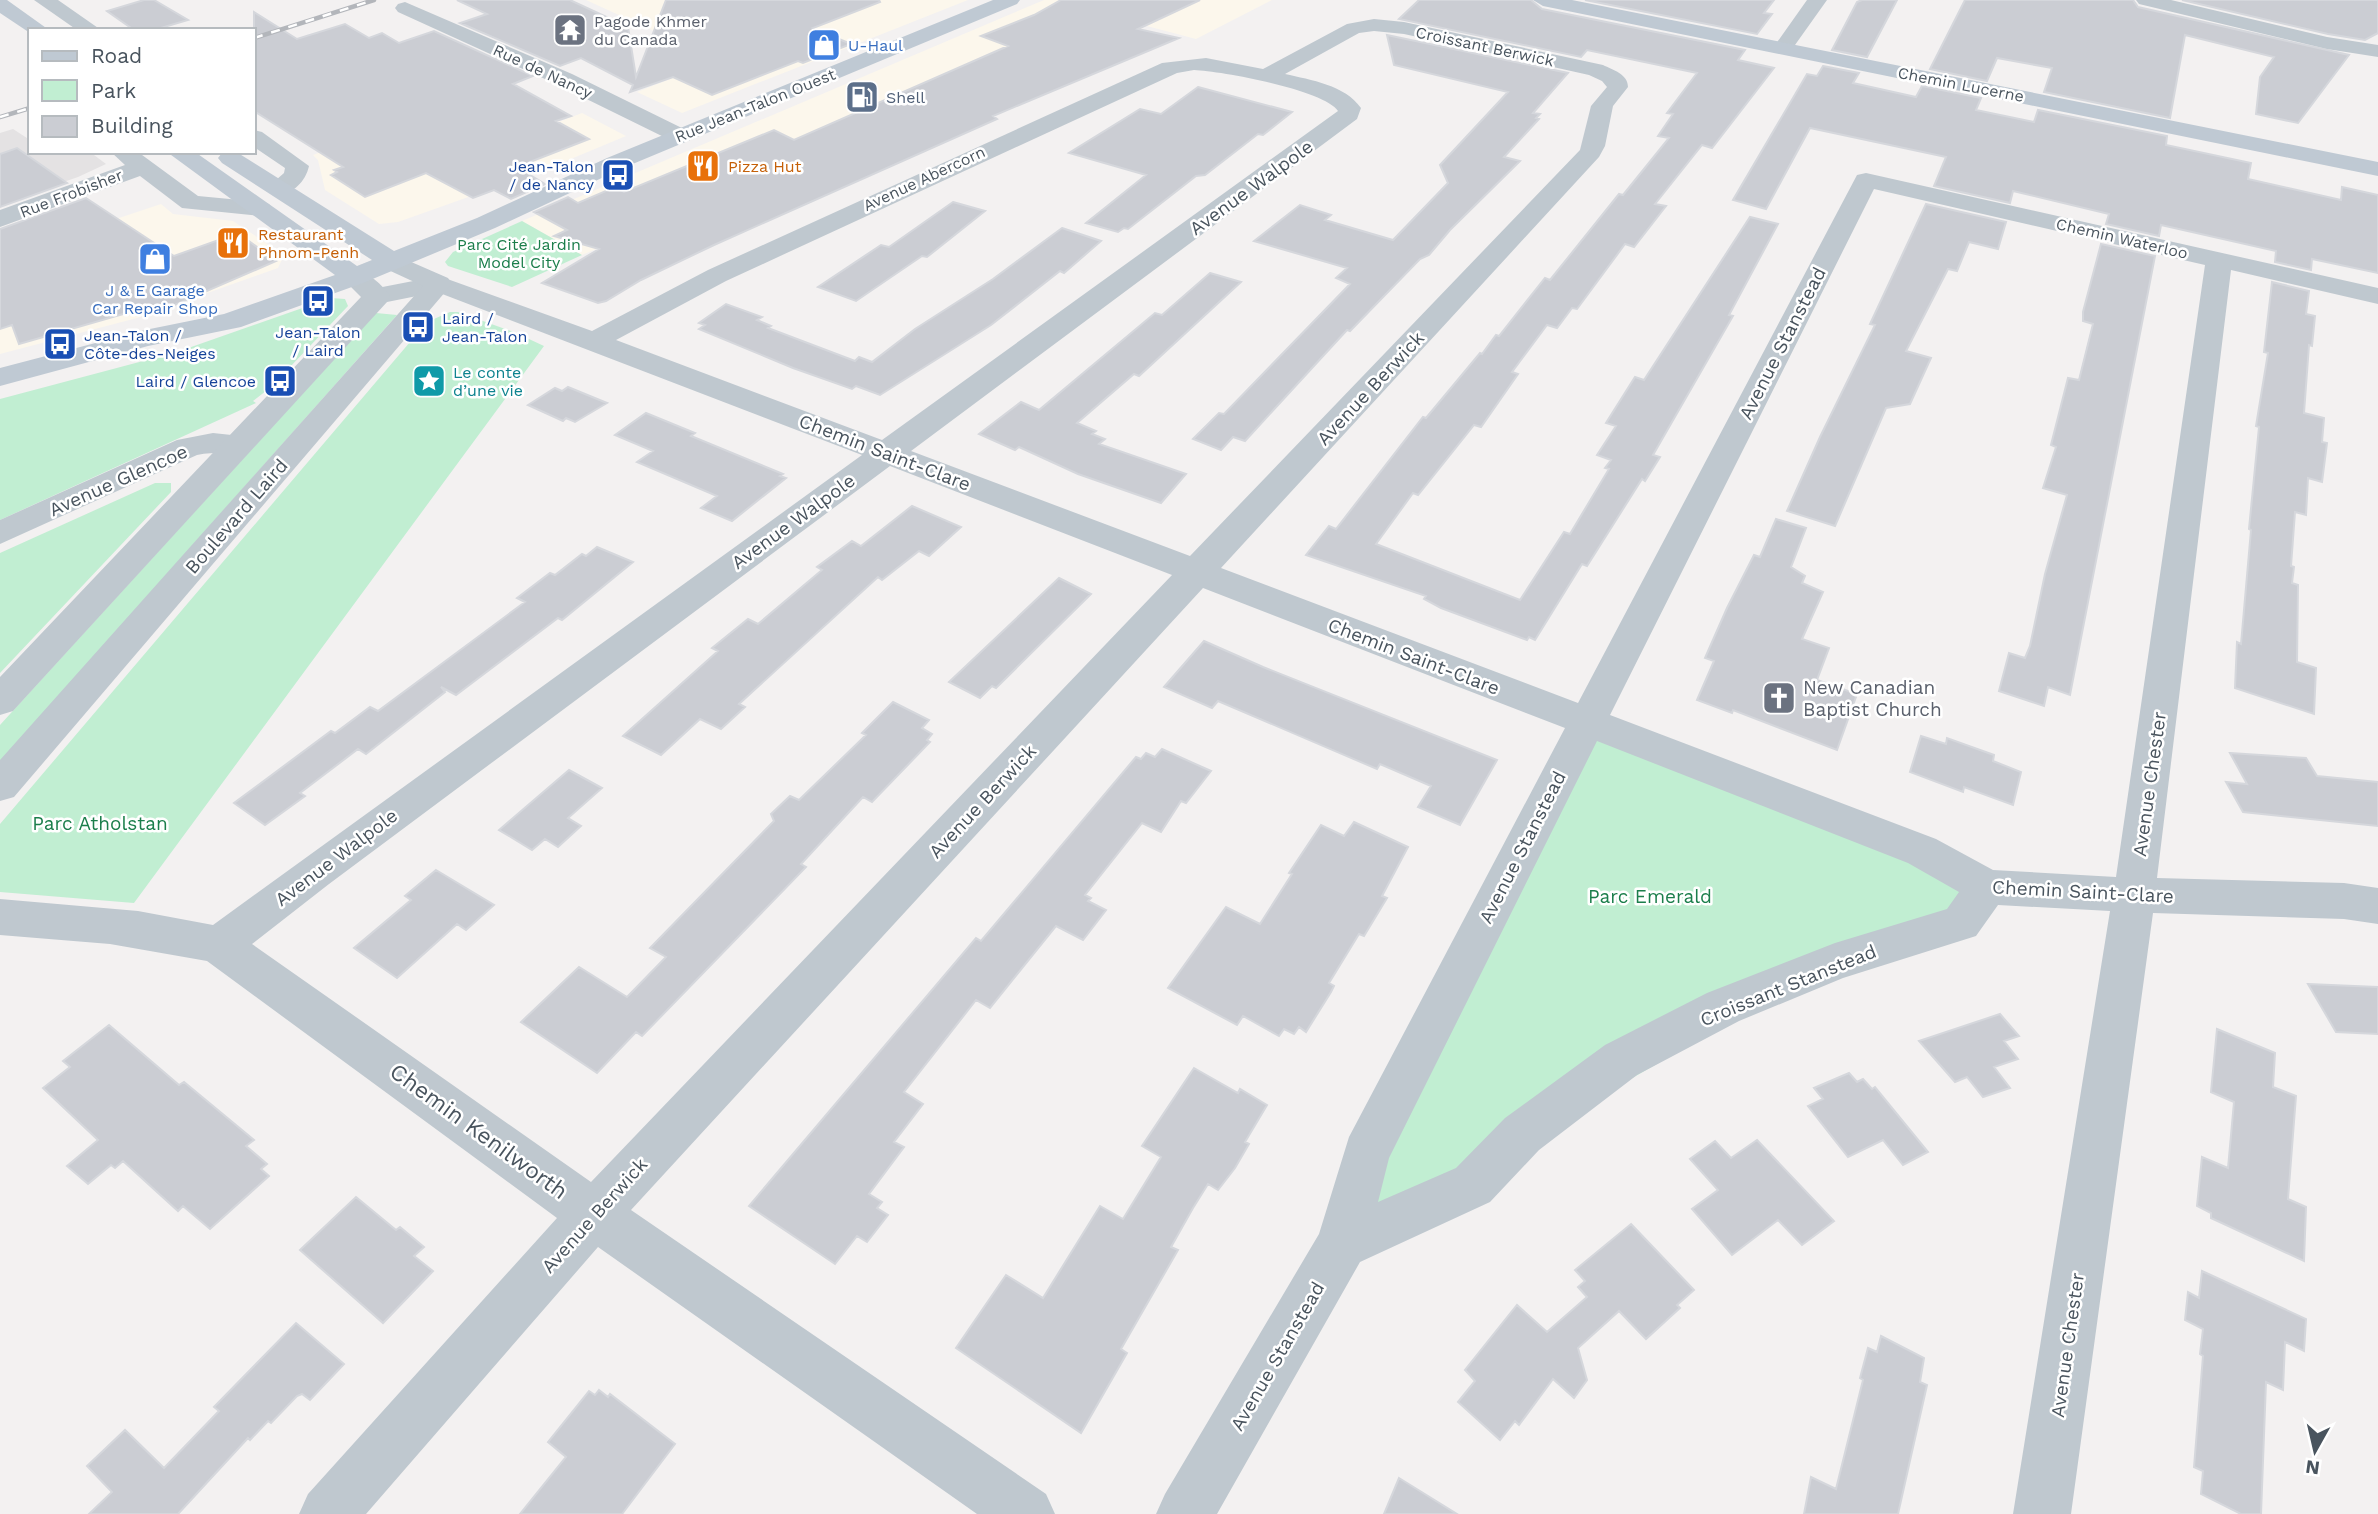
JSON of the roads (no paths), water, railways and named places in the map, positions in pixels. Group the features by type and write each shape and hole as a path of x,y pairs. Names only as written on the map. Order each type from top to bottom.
{"main road":[{"name":"Rue Jean-Talon Ouest","path":"0,377 145,338 231,321 355,278 486,223 615,163 1010,0"},
{"name":"Chemin Lucerne","path":"1543,0 2378,169"},
{"path":"0,4 36,28"},
{"path":"0,28 19,41"},
{"path":"182,154 355,278"},
{"path":"225,154 393,262"},
{"name":"Rue Jean-Talon Ouest","path":"355,278 370,248 615,163"}],"street":[{"path":"1783,48 1817,0"},
{"path":"2146,0 2339,46 2378,51"},
{"path":"52,5 89,2"},
{"path":"52,5 87,28"},
{"name":"Rue de Nancy","path":"405,8 564,79 680,136"},
{"name":"Croissant Berwick","path":"1266,76 1349,30 1374,25 1595,70 1610,76 1618,83"},
{"name":"Avenue Abercorn","path":"594,341 622,323 897,190 1170,68 1188,64 1209,64 1266,76"},
{"name":"Avenue Walpole","path":"219,945 314,872 1349,114 1350,108 1334,97 1266,76"},
{"name":"Avenue Berwick","path":"328,1514 594,1214 1591,152 1597,137 1601,109 1616,92 1618,83"},
{"path":"256,138 297,166 295,176 279,188"},
{"path":"132,160 191,203 260,209"},
{"name":"Rue Frobisher","path":"0,219 132,160"},
{"name":"Chemin Waterloo","path":"1866,180 2378,296"},
{"name":"Avenue Stanstead","path":"1185,1514 1342,1244 1366,1153 1866,180"},
{"name":"Avenue Chester","path":"2042,1514 2134,895 2219,260"},
{"path":"393,262 432,292"},
{"path":"0,701 239,444 355,278"},
{"name":"Chemin Saint-Clare","path":"355,278 471,297 594,341 1922,851 1987,887 2134,895 2344,901 2378,906"},
{"name":"Boulevard Laird","path":"0,786 432,292"},
{"name":"Avenue Glencoe","path":"0,533 188,447 213,442 239,444"},
{"name":"Croissant Stanstead","path":"1342,1244 1473,1185 1522,1134 1621,1060 1723,1007 1835,962 1961,923 1987,887"},
{"name":"Chemin Kenilworth","path":"0,917 130,926 219,945 594,1214 1026,1514"}],"railway":[{"path":"256,37 374,0"},
{"path":"0,117 28,109"}],"place":[{"name":"Pagode Khmer du Canada","path":"570,30"},
{"name":"U-Haul","path":"824,45"},
{"name":"Shell","path":"862,97"},
{"name":"Pizza Hut","path":"703,166"},
{"name":"Jean-Talon / de Nancy","path":"618,175"},
{"name":"Restaurant Phnom-Penh","path":"233,243"},
{"name":"J & E Garage Car Repair Shop","path":"155,259"},
{"name":"Jean-Talon / Laird","path":"318,301"},
{"name":"Laird / Jean-Talon","path":"418,327"},
{"name":"Jean-Talon / Côte-des-Neiges","path":"60,344"},
{"name":"Laird / Glencoe","path":"280,381"},
{"name":"Le conte d’une vie","path":"429,381"},
{"name":"New Canadian Baptist Church","path":"1779,698"}],"park label":[{"name":"Parc Cité Jardin Model City","path":"519,253"},
{"name":"Parc Atholstan","path":"100,823"},
{"name":"Parc Emerald","path":"1650,896"}]}
